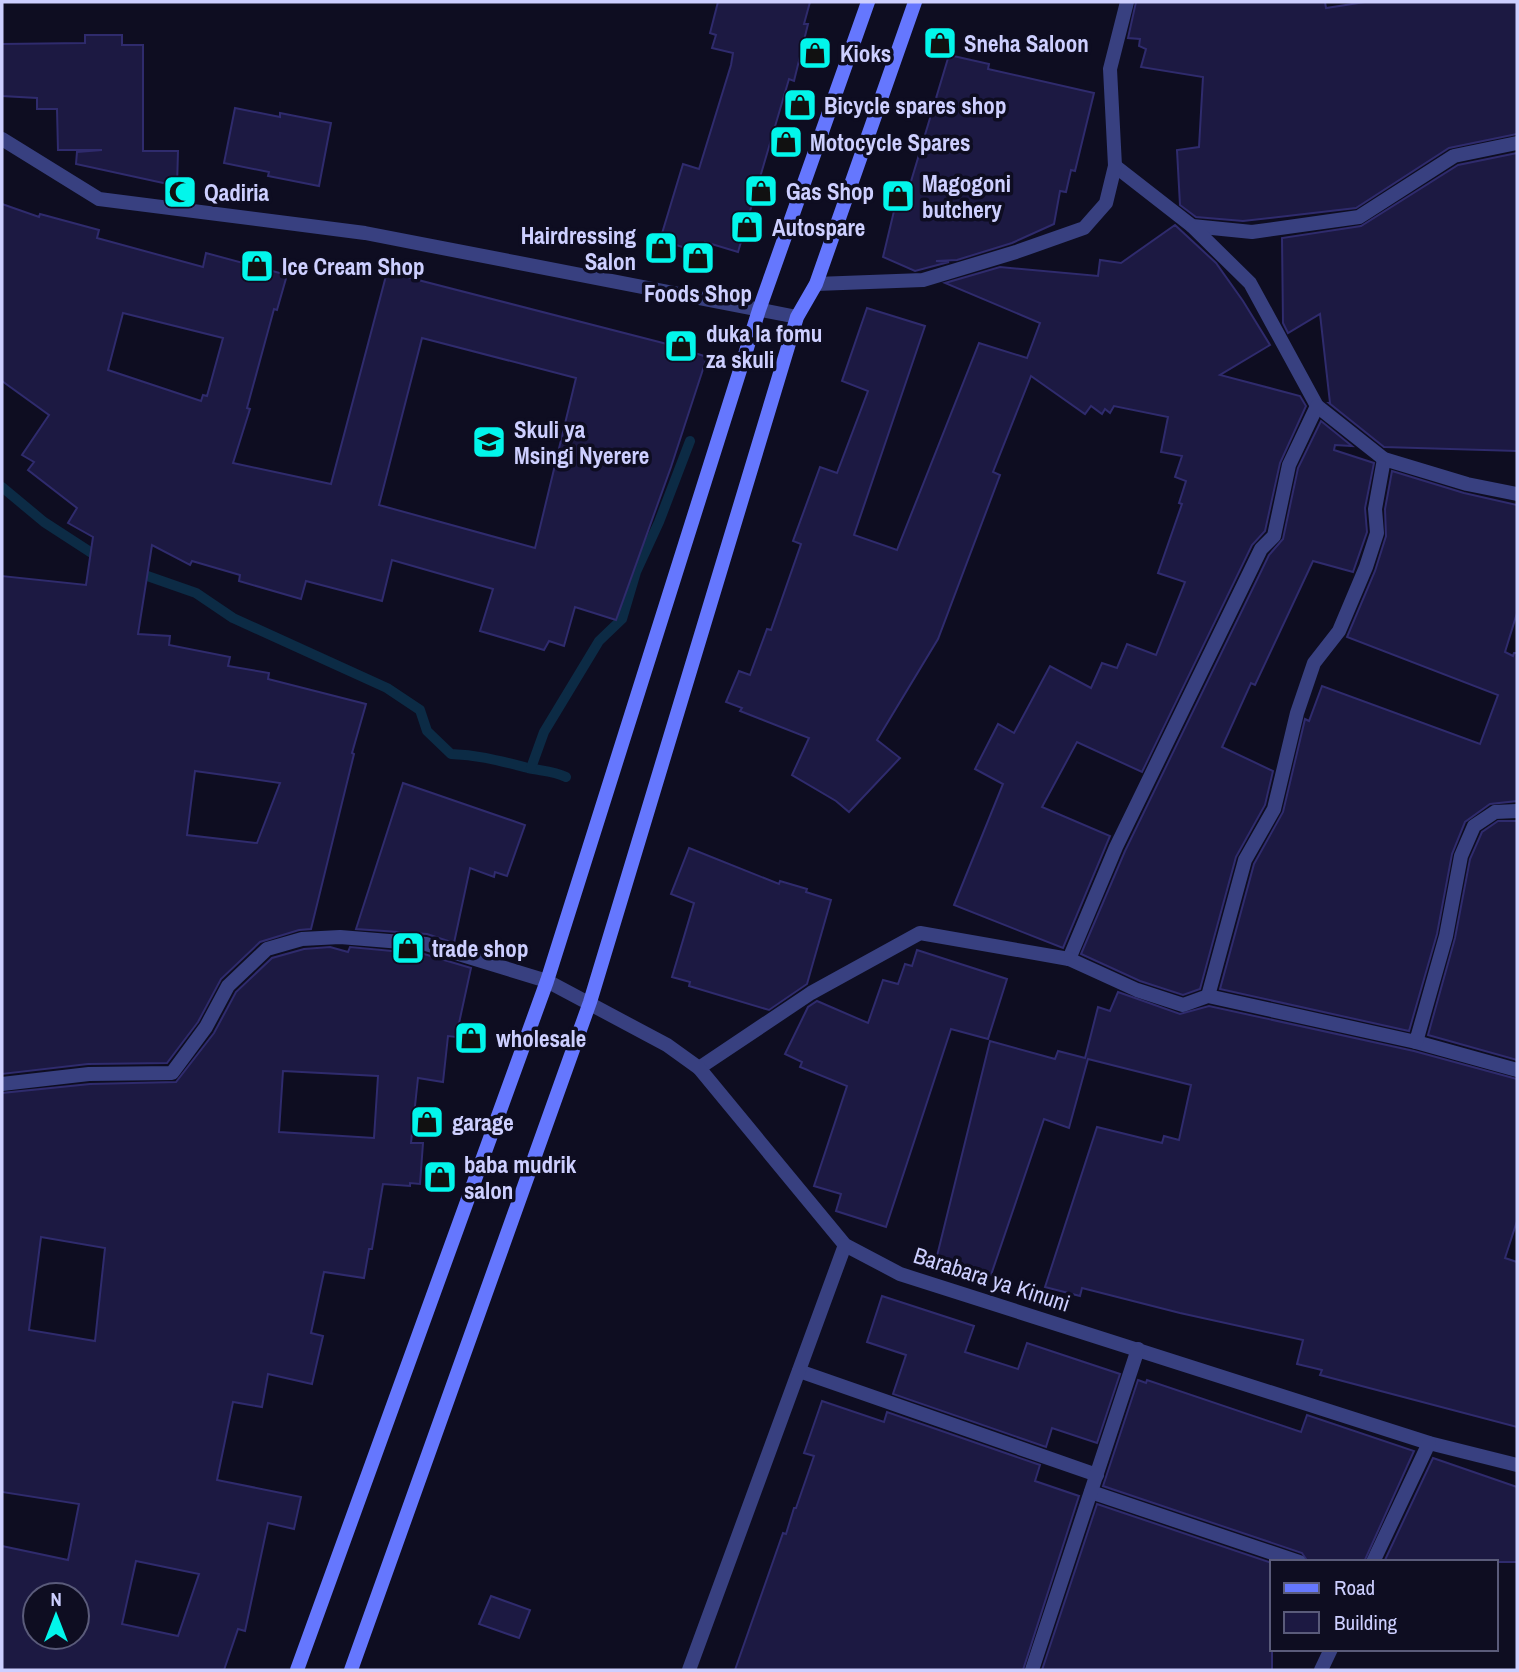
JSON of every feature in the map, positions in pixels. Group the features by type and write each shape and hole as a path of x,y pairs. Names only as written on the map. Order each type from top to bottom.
{"main road":[{"path":"298,1670 547,981 760,310 868,2"},
{"path":"351,1670 590,1002 797,317 816,284 915,2"}],"street":[{"path":"816,284 923,280 1084,229 1106,203 1115,166 1110,69 1126,2"},
{"path":"2,139 99,199 365,233 797,317"},
{"path":"1192,226 1252,232 1359,217 1454,156 1517,143"},
{"path":"1115,166 1192,226 1250,284 1317,406 1384,459 1467,484 1517,494"},
{"path":"1069,959 1116,847 1261,548 1273,536 1289,466 1317,406"},
{"path":"1208,996 1245,860 1274,809 1297,713 1314,663 1339,631 1366,568 1377,533 1375,509 1384,459"},
{"path":"1416,1042 1446,936 1461,856 1474,827 1495,812 1517,811"},
{"path":"699,1068 811,993 920,933 1069,959 1137,990 1183,1005 1208,996 1416,1042 1517,1070"},
{"name":"Barabara ya Kinuni","path":"2,1084 89,1074 172,1073 206,1027 228,986 267,949 302,939 340,937 426,944 547,981 667,1045 699,1068 845,1245 900,1274 1429,1443 1517,1465"},
{"path":"689,1670 845,1245"},
{"path":"1032,1670 1138,1349"},
{"path":"799,1371 1097,1475"},
{"path":"1374,1560 1429,1443"},
{"path":"1091,1492 1292,1560"},
{"path":"1321,1670 1330,1651"}],"building":[{"path":"718,2 810,2 804,24 808,24 794,81 789,79 738,252 705,242 702,253 660,240 683,164 699,169 731,65 733,53 712,48 716,35 710,33"},
{"path":"1136,2 1325,2 1326,8 1365,2 1517,2 1517,134 1449,148 1356,208 1243,221 1196,217 1180,205 1177,150 1199,147 1203,77 1141,67 1146,49 1139,46 1140,39 1128,38"},
{"path":"85,35 122,35 122,45 143,45 143,151 178,151 177,186 76,164 77,152 102,150 58,150 57,109 37,109 37,98 2,96 2,44 85,43"},
{"path":"949,55 989,64 988,69 1094,93 1075,171 1071,170 1066,192 1060,191 1054,224 1012,243 957,260 936,261 949,262 915,271 883,257 900,186 909,188"},
{"path":"235,108 331,123 319,186 268,176 269,172 224,163"},
{"path":"1517,153 1517,451 1384,447 1329,403 1320,314 1288,333 1283,323 1282,238 1361,226 1458,165"},
{"path":"2,204 39,217 40,214 99,230 97,238 203,267 206,253 287,275 277,310 274,309 247,408 250,409 233,463 331,484 387,272 667,344 707,357 616,620 575,607 564,646 549,641 544,650 480,631 493,589 392,560 382,601 306,581 301,599 239,581 240,575 192,561 190,565 152,545 138,634 170,636 169,645 230,657 228,666 269,673 268,679 366,704 311,929 260,942 221,979 198,1022 167,1063 88,1064 2,1074 2,576 86,585 93,537 68,523 77,508 28,470 34,462 22,455 49,415 2,381","holes":["123,313 223,338 207,396 203,395 201,401 108,370","422,338 576,378 535,548 379,505","195,771 280,783 257,843 187,835"]},
{"path":"1175,225 1216,263 1270,345 1220,375 1300,396 1306,406 1280,463 1265,531 1252,545 1142,772 1077,742 1042,807 1110,836 1063,948 954,905 1003,784 975,769 998,724 1014,733 1050,666 1091,688 1102,663 1117,668 1127,644 1156,655 1185,582 1158,573 1182,504 1179,503 1186,481 1175,477 1182,456 1161,452 1168,417 1114,406 1110,413 1105,409 1102,414 1091,406 1085,414 1031,376 993,472 1000,475 938,639 877,740 900,758 849,812 836,801 792,775 809,738 740,711 742,708 726,702 739,671 750,675 767,629 771,630 801,544 793,541 820,467 837,473 868,391 842,381 867,308 925,326 854,535 897,550 979,343 1027,358 1040,323 945,283 1000,267 1098,276 1100,260 1121,263"},
{"path":"1321,421 1352,446 1335,445 1334,450 1374,463 1365,508 1367,532 1353,572 1313,561 1255,685 1251,683 1222,747 1273,771 1265,805 1236,857 1200,989 1183,995 1140,981 1081,954 1125,851 1269,555 1283,539 1298,468"},
{"path":"1392,471 1464,493 1517,505 1517,613 1505,652 1513,656 1517,653 1517,801 1490,804 1465,822 1452,854 1437,934 1409,1031 1220,989 1254,864 1283,812 1305,719 1309,721 1322,686 1480,744 1498,695 1347,637 1375,571 1386,536 1385,509"},
{"path":"403,783 525,825 507,876 495,872 494,877 470,868 454,943 427,934 356,929"},
{"path":"1498,821 1517,821 1517,1060 1428,1035 1455,938 1470,859 1482,832"},
{"path":"689,848 779,884 780,881 807,889 806,892 831,900 807,984 769,1010 689,986 690,982 672,977 694,903 671,894"},
{"path":"330,947 348,952 350,947 424,954 471,968 456,1037 448,1036 443,1082 418,1078 411,1143 423,1143 420,1184 383,1184 364,1278 324,1272 311,1333 323,1336 312,1384 268,1374 262,1407 233,1402 217,1480 301,1497 294,1529 268,1523 245,1631 238,1629 224,1670 2,1670 2,1546 68,1560 79,1504 2,1492 2,1093 90,1084 176,1082 214,1033 236,992 272,958 304,949","holes":["283,1071 378,1076 374,1138 279,1132","41,1237 105,1248 95,1341 29,1330","136,1561 199,1574 178,1636 122,1624"]},
{"path":"917,950 1007,979 988,1039 951,1029 886,1227 836,1211 841,1194 814,1186 847,1086 800,1067 802,1062 785,1054 808,1007 817,1001 868,1023 883,980 898,984 905,964 912,966"},
{"path":"1118,992 1180,1014 1209,1006 1414,1051 1517,1079 1517,1221 1505,1258 1517,1262 1517,1427 1320,1375 1322,1370 1297,1364 1303,1340 1082,1288 1080,1296 1045,1287 1097,1127 1162,1143 1164,1136 1179,1140 1191,1085 1088,1059 1069,1128 1044,1119 991,1275 936,1260 990,1041 1055,1059 1058,1051 1085,1058 1098,1007 1110,1011"},
{"path":"882,1296 974,1326 965,1352 1018,1369 1027,1343 1120,1374 1097,1443 1052,1428 1046,1447 893,1394 906,1355 867,1342"},
{"path":"1138,1380 1146,1383 1147,1380 1301,1432 1307,1415 1414,1451 1365,1560 1307,1560 1302,1553 1103,1486"},
{"path":"822,1401 884,1422 887,1412 1040,1465 1035,1481 1079,1496 1023,1670 735,1670 783,1533 786,1534 814,1456 804,1453"},
{"path":"1433,1458 1517,1487 1517,1562 1385,1560"},
{"path":"1097,1504 1270,1562 1272,1670 1042,1670"},
{"path":"491,1596 530,1610 519,1638 479,1624"}],"waterway":[{"path":"531,768 544,732 599,641 622,619 636,572 659,522 690,441"},
{"path":"2,487 44,522 101,559"},
{"path":"136,572 196,593 233,618 387,688 420,710 427,731 451,754 490,759 566,777"}],"place":[{"name":"Sneha Saloon","path":"940,43"},
{"name":"Kioks","path":"815,53"},
{"name":"Bicycle spares shop","path":"800,105"},
{"name":"Motocycle Spares","path":"786,142"},
{"name":"Gas Shop","path":"761,191"},
{"name":"Qadiria","path":"180,192"},
{"name":"Magogoni butchery","path":"898,196"},
{"name":"Autospare","path":"747,227"},
{"name":"Hairdressing Salon","path":"661,248"},
{"name":"Foods Shop","path":"698,258"},
{"name":"Ice Cream Shop","path":"257,266"},
{"name":"duka la fomu za skuli","path":"681,346"},
{"name":"Skuli ya Msingi Nyerere","path":"489,442"},
{"name":"trade shop","path":"408,948"},
{"name":"wholesale","path":"471,1038"},
{"name":"garage","path":"427,1122"},
{"name":"baba mudrik salon","path":"440,1177"}]}
